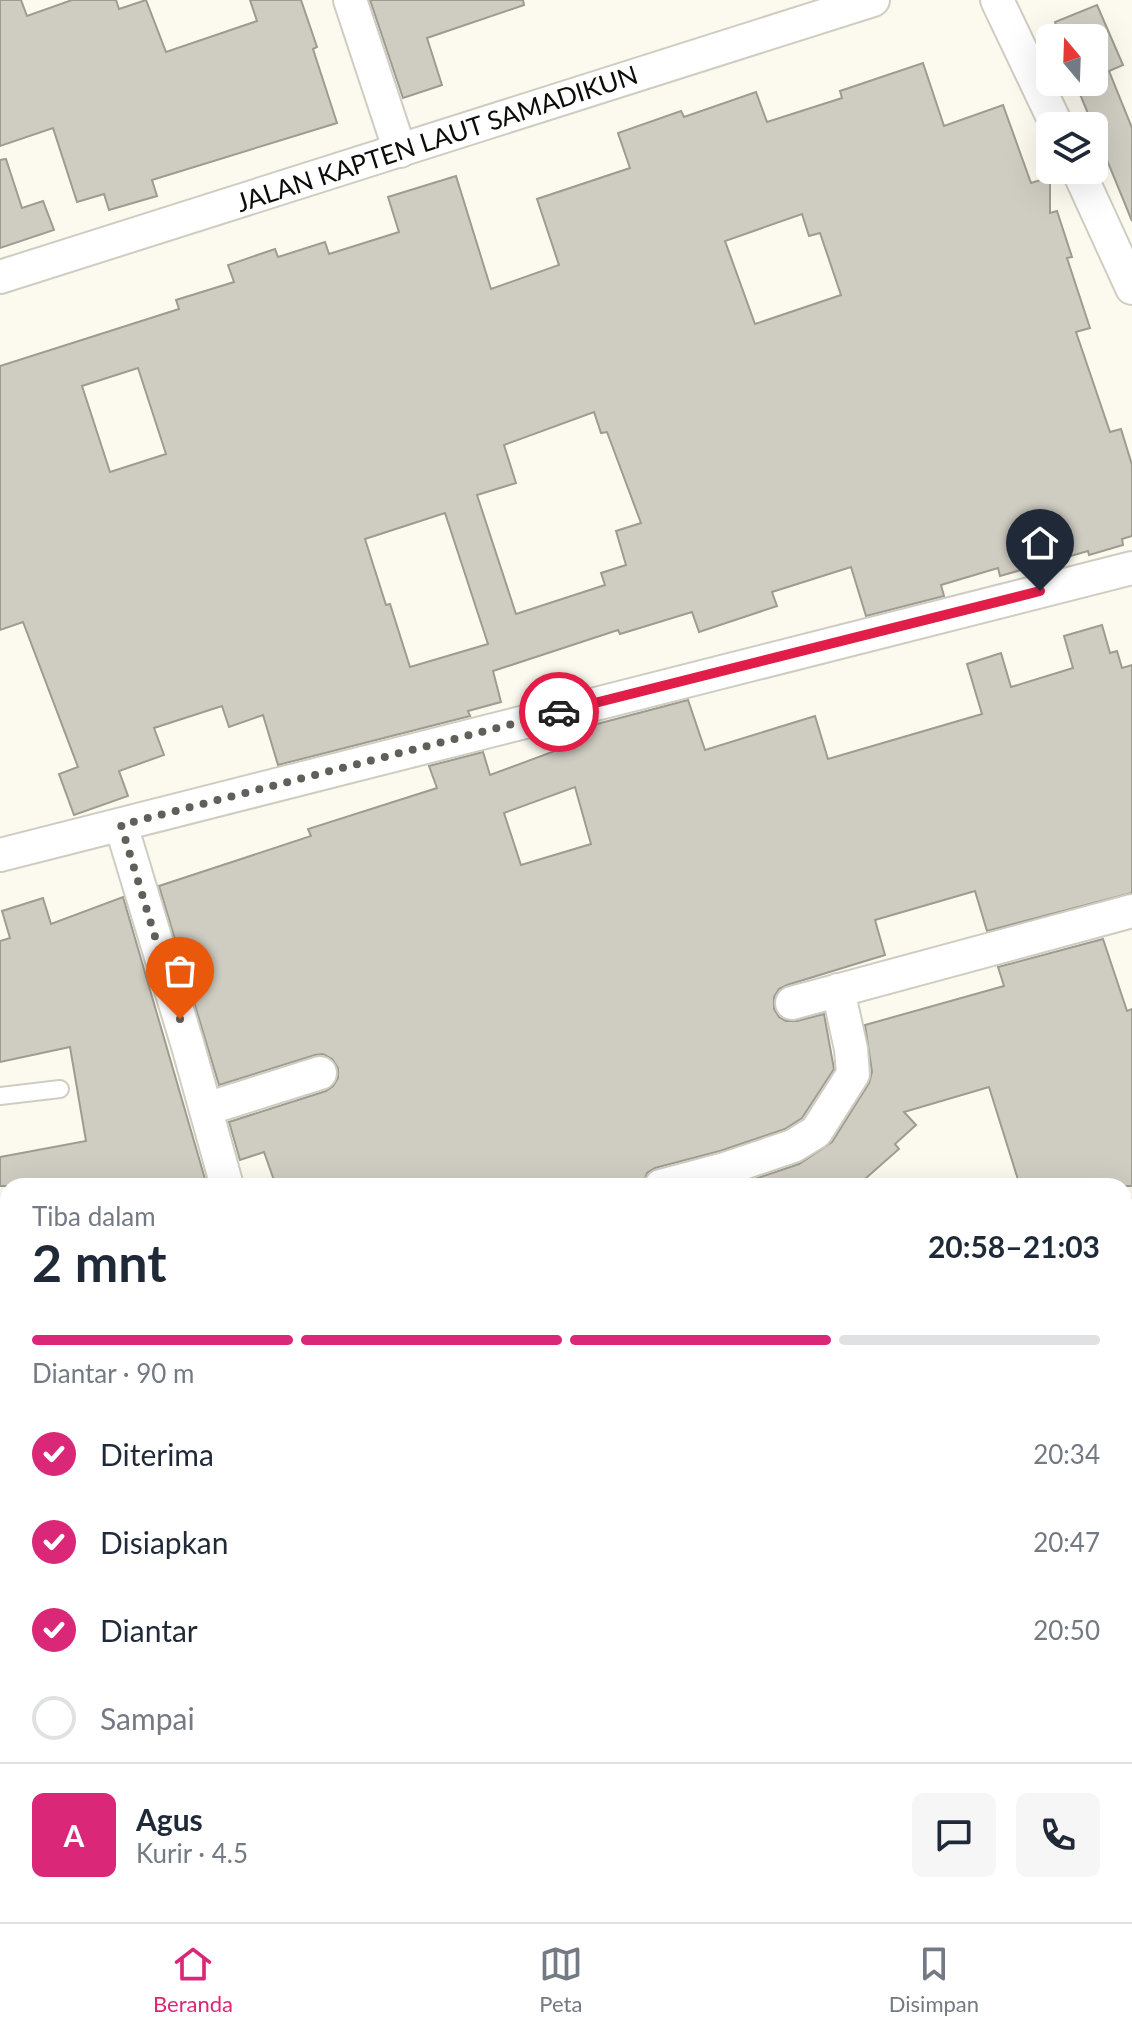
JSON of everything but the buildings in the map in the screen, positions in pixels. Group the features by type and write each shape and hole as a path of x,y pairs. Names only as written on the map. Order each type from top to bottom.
{"street":[{"path":"350,0 400,151"},
{"name":"JALAN KAPTEN LAUT SAMADIKUN","path":"0,277 873,0"},
{"path":"997,0 1050,112"},
{"path":"1086,184 1126,256 1132,288"},
{"path":"0,855 1132,568"},
{"path":"121,825 206,1109 222,1178"},
{"path":"792,1003 1132,911"},
{"path":"691,1178 793,1146 816,1132 853,1074 851,1049 838,990"},
{"path":"206,1109 320,1073"}],"lane":[{"path":"0,1096 60,1089"}],"way so far":[{"path":"180,1019 121,825 559,712"}],"route":[{"path":"559,712 1040,591"}]}
